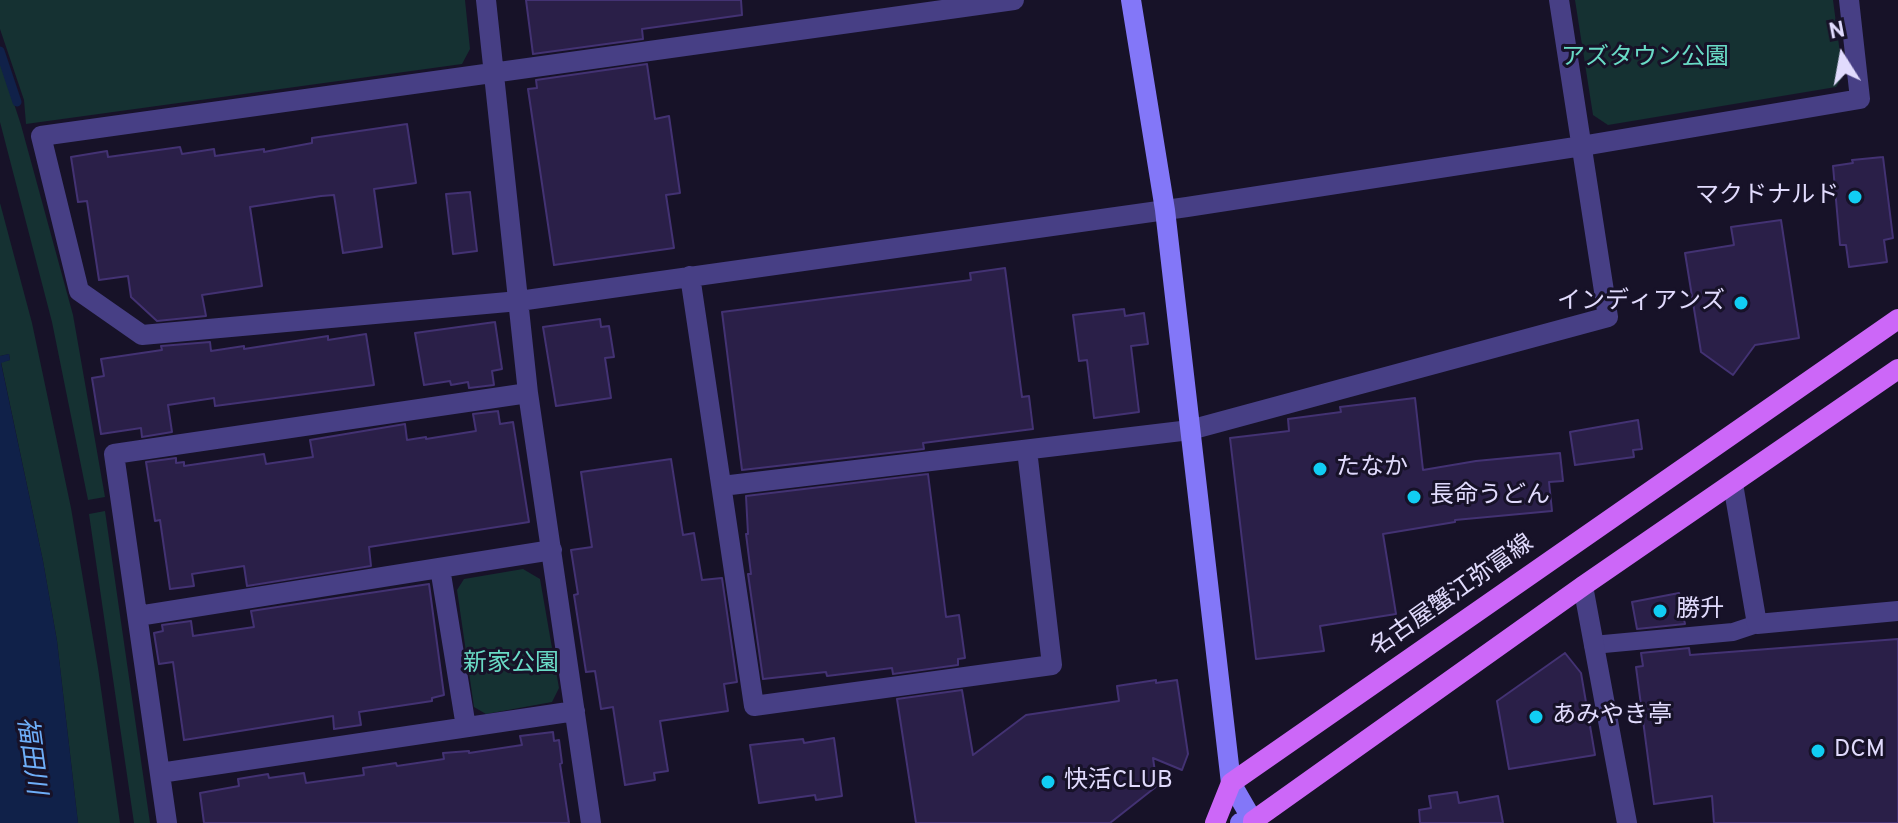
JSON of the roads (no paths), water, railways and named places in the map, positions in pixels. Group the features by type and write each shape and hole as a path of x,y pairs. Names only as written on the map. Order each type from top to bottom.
{"main road":[{"name":"名古屋蟹江弥富線","path":"1231,783 1898,319"},
{"path":"1249,822 1898,369"},
{"path":"1215,823 1231,783"}],"street":[{"path":"486,0 528,393 591,823"},
{"path":"1014,0 41,136 79,291 142,335 519,301 1165,210 1582,146 1860,99 1849,0"},
{"path":"1131,0 1165,210 1231,783 1249,822"},
{"path":"722,486 1190,430 1608,317 1559,0"},
{"path":"690,276 754,706 1052,665 1027,450"},
{"path":"167,823 114,454 528,393"},
{"path":"1733,484 1757,624 1898,611"},
{"path":"138,616 552,550"},
{"path":"440,568 466,727"},
{"path":"1583,586 1627,823"},
{"path":"160,773 575,711"}],"lane":[{"path":"1593,645 1733,632 1757,624"}],"water":[{"name":"福田川","path":"9,354 10,360 1,363 57,641 78,823 0,823 0,356"}],"waterway":[{"path":"0,51 17,102"}],"place":[{"name":"マクドナルド","path":"1855,197"},
{"name":"インディアンズ","path":"1741,303"},
{"name":"たなか","path":"1320,469"},
{"name":"長命うどん","path":"1414,497"},
{"name":"勝升","path":"1660,611"},
{"name":"あみやき亭","path":"1536,717"},
{"name":"DCM","path":"1818,751"},
{"name":"快活CLUB","path":"1048,782"}],"park label":[{"name":"アズタウン公園","path":"1645,59"},
{"name":"新家公園","path":"511,665"}]}
